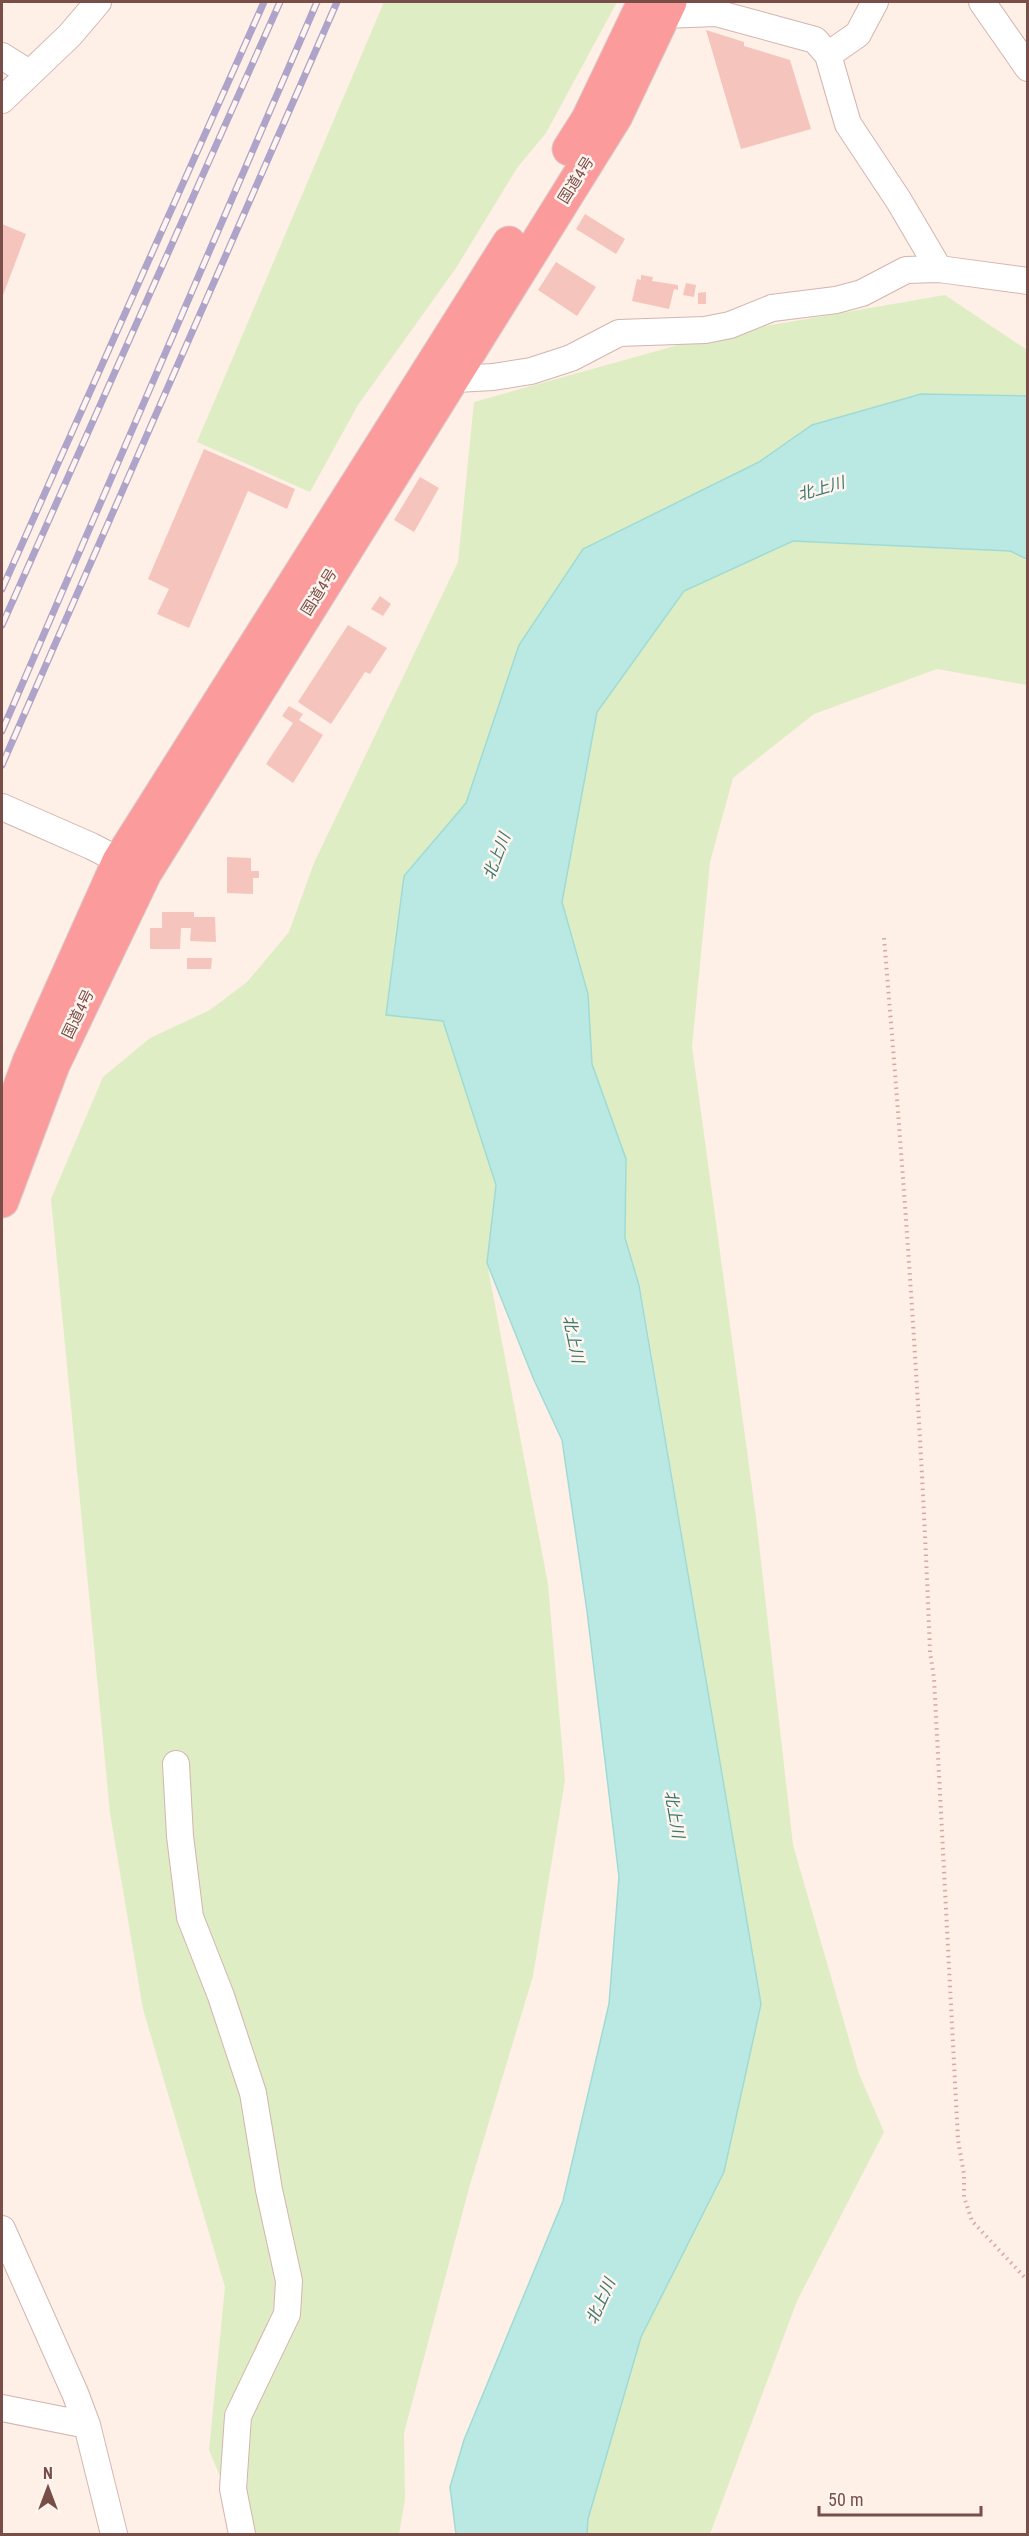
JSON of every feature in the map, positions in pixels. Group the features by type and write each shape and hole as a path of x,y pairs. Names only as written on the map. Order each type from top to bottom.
{"highway":[{"name":"国道4号","path":"2,1136 29,1062 132,867 436,380 654,7"},
{"name":"国道4号","path":"2,1201 53,1065 132,867"}],"street":[{"path":"2,100 70,35 99,2"},
{"path":"828,55 858,34 874,2"},
{"path":"982,2 1024,56"},
{"path":"654,7 722,7 815,40 828,55 848,124 899,201 939,269"},
{"path":"2,56 29,73"},
{"path":"436,380 493,377 531,371 562,362 619,333 705,330 730,325 772,308 836,300 862,293 906,270 939,269 1028,281"},
{"path":"2,807 132,867"},
{"path":"176,1764 180,1836 190,1917 221,1996 253,2093 269,2190 289,2281 287,2314 238,2416 233,2489 242,2535"},
{"path":"2,2229 87,2425 114,2535"},
{"path":"2,2408 87,2425"}],"path":[{"path":"884,938 904,1172 924,1484 930,1652 934,1678 958,2140 964,2174 964,2197 972,2221 1028,2281"}],"green space":[{"path":"384,2 617,2 546,133 517,168 456,268 358,405 310,492 197,442"},
{"path":"945,295 1027,350 1027,396 921,394 812,425 759,462 519,645 466,803 404,876 386,1015 443,1021 496,1185 487,1263 548,1584 565,1780 533,1976 469,2188 404,2433 405,2499 399,2534 244,2534 209,2450 225,2287 143,2009 110,1813 51,1199 103,1077 150,1038 210,1010 247,982 289,932 314,863 458,562 474,402 714,335"},
{"path":"793,541 1010,551 1027,559 1027,685 937,669 814,714 733,778 710,862 692,1046 756,1517 793,1845 859,2074 884,2132 797,2301 710,2534 588,2534 588,2519 641,2337 724,2172 761,2004 640,1285 625,1238 626,1159 592,1064 588,994 562,902 597,712 684,591"}],"water":[{"name":"北上川","path":"921,394 1027,396 1027,559 1010,551 793,541 684,591 597,712 562,902 588,994 592,1064 626,1159 625,1238 639,1285 761,2004 724,2172 641,2337 588,2519 587,2534 456,2534 450,2487 464,2440 563,2201 609,2004 619,1877 587,1611 562,1440 534,1380 487,1263 496,1185 443,1021 386,1015 404,876 466,803 519,645 583,549 759,462 812,425"}],"building":[{"path":"706,30 744,42 744,46 790,60 811,129 741,149"},
{"path":"585,214 625,239 616,254 576,229"},
{"path":"2,224 26,234 2,298"},
{"path":"556,262 596,287 577,316 538,290"},
{"path":"641,275 653,277 652,281 678,285 678,290 674,289 669,309 632,301 637,279 641,280"},
{"path":"686,283 696,285 694,297 683,295"},
{"path":"706,292 706,304 698,304 698,293"},
{"path":"204,449 295,489 287,509 248,491 189,628 157,614 169,589 148,579"},
{"path":"420,477 439,488 414,532 394,520"},
{"path":"380,596 391,604 383,616 371,609"},
{"path":"348,625 387,648 370,674 365,672 331,724 298,702"},
{"path":"289,706 303,714 299,720 323,735 293,783 266,764 293,723 282,716"},
{"path":"227,857 251,858 251,871 259,871 259,878 253,878 253,894 227,893"},
{"path":"162,912 194,912 194,917 215,917 216,942 190,941 191,928 181,928 180,949 150,949 150,928 162,928"},
{"path":"187,958 212,958 211,969 187,969"}],"railway":[{"path":"2,589 264,2"},
{"path":"2,625 280,2"},
{"path":"2,731 317,2"},
{"path":"2,765 337,2"}]}
